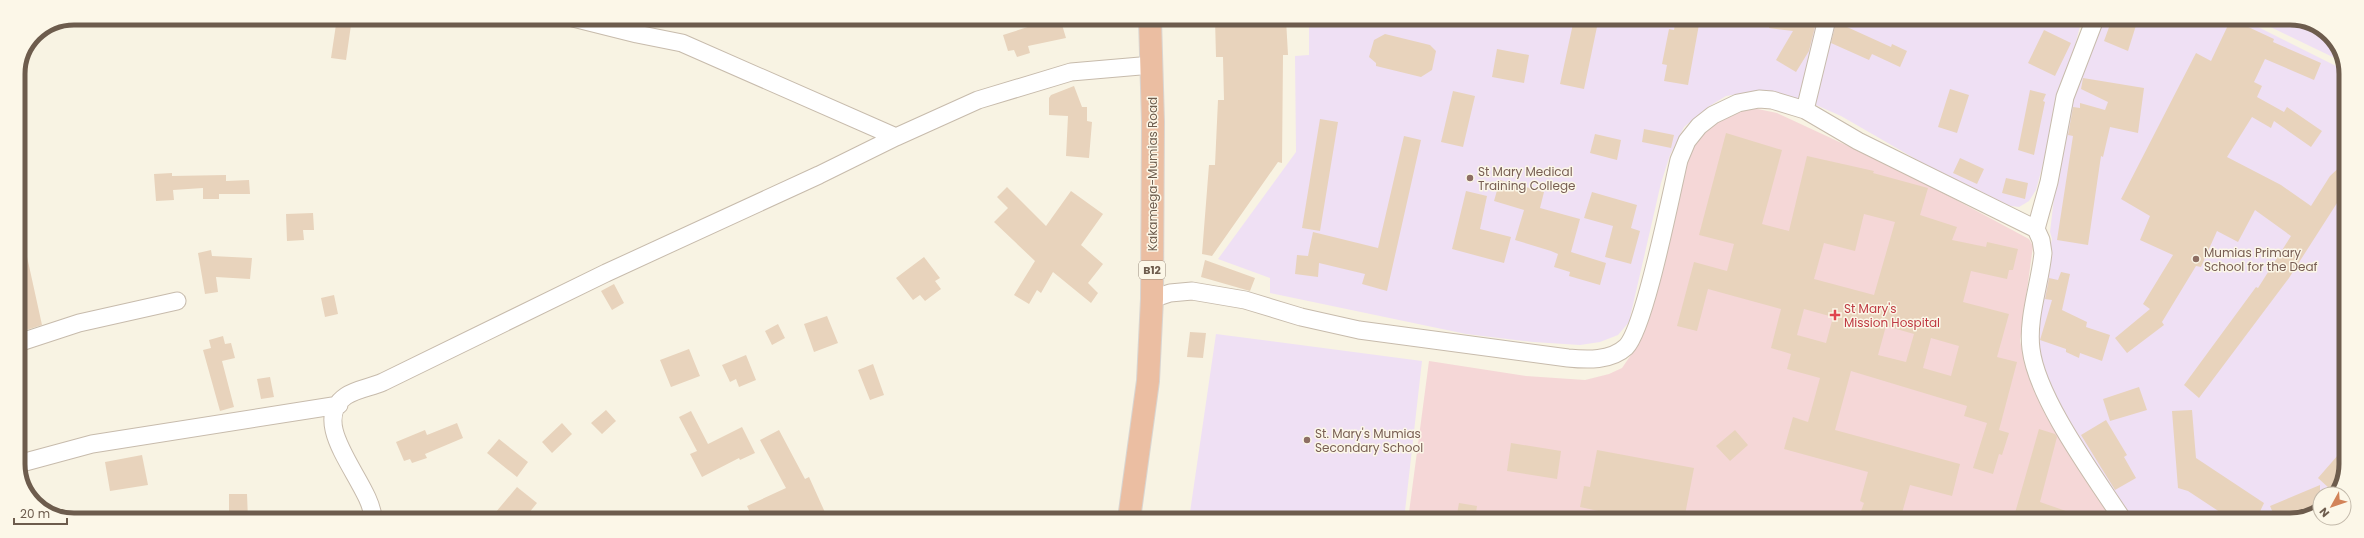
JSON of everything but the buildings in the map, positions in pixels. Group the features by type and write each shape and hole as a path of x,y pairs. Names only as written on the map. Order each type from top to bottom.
{"highway":[{"name":"Kakamega-Mumias Road","path":"1131,513 1148,381 1152,298 1152,65 1150,25"}],"street":[{"path":"620,25 638,34 682,42 896,137"},
{"path":"1805,110 1826,25"},
{"path":"2036,229 2049,182 2065,97 2092,25"},
{"path":"372,513 367,495 346,459 333,427 334,414 338,405 346,396 383,382 599,277 978,100 1070,72 1152,65"},
{"path":"1152,298 1170,293 1192,291 1245,300 1301,317 1359,330 1568,358 1601,358 1627,346 1640,320 1679,160 1686,142 1693,133 1713,115 1738,103 1759,99 1772,100 1805,110 1858,141 2036,229 2041,240 2043,253 2031,330 2033,362 2047,396 2061,423 2119,513"},
{"path":"25,342 80,323 177,301"},
{"path":"25,462 92,444 338,405"}],"shaded area":[{"name":"St Mary Medical Training College","path":"1309,25 2080,25 2036,190 2029,201 2019,207 2004,205 1971,191 1841,116 1816,105 1770,93 1751,92 1726,96 1708,107 1684,127 1670,155 1661,183 1629,322 1618,335 1600,342 1580,345 1533,342 1466,334 1270,293 1270,278 1218,259 1296,152 1295,56 1309,55"},
{"name":"Mumias Primary School for the Deaf","path":"2100,25 2254,25 2338,67 2339,464 2338,474 2333,486 2312,486 2312,507 2297,513 2126,513 2072,433 2045,379 2035,349 2043,279 2052,239 2050,232 2061,137 2068,106"},
{"path":"2266,25 2300,26 2315,32 2327,42 2336,59"},
{"name":"St Mary's Mission Hospital","path":"1753,108 1777,113 1904,172 2029,239 2033,246 2020,341 2030,381 2110,513 1409,513 1429,361 1526,376 1585,380 1609,374 1622,368 1633,352 1685,159 1699,132 1737,111"},
{"name":"St. Mary's Mumias Secondary School","path":"1216,334 1422,361 1405,513 1190,513"}],"place":[{"name":"St Mary Medical Training College","path":"1470,178"},
{"name":"Mumias Primary School for the Deaf","path":"2196,259"},
{"name":"St Mary's Mission Hospital","path":"1835,315"},
{"name":"St. Mary's Mumias Secondary School","path":"1307,440"}]}
